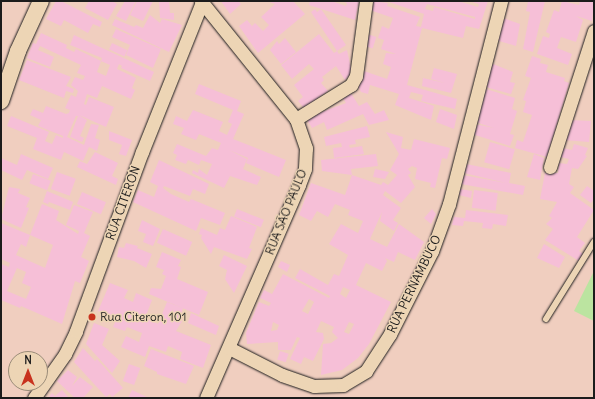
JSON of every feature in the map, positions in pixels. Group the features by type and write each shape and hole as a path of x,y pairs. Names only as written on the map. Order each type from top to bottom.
{"street":[{"path":"1,99 18,51 41,1"},
{"path":"296,119 351,85 356,76 366,1"},
{"name":"RUA PERNAMBUCO","path":"229,348 282,375 314,386 343,385 366,371 390,334 432,251 449,204 501,1"},
{"name":"RUA SÃO PAULO","path":"201,2 296,119 306,148 305,169 229,348 206,398"},
{"name":"RUA CITERON","path":"34,398 65,354 76,331 142,152 201,2"},
{"path":"550,166 594,31"}],"lane":[{"path":"546,319 594,242"}],"green space":[{"path":"594,271 594,321 574,311"}],"building":[{"path":"56,1 61,1 102,22 100,27 93,24 88,33 64,20 61,26 46,19"},
{"path":"89,1 112,1 117,4 108,20 85,8"},
{"path":"125,1 136,1 126,21 116,16"},
{"path":"137,1 153,1 143,21 130,15"},
{"path":"159,1 169,1 170,13 174,13 174,20 160,18"},
{"path":"221,1 238,1 241,4 230,14"},
{"path":"267,1 293,1 305,14 258,53 239,26 247,20 252,26 255,23 263,31 269,25 261,17 275,4"},
{"path":"310,1 331,1 346,6 347,3 342,1 359,1 355,20 309,5"},
{"path":"373,1 388,3 387,6 420,17 416,26 421,27 424,14 386,1 458,1 478,7 479,4 469,1 488,1 479,29 466,26 463,38 422,28 407,85 457,99 455,109 421,101 423,95 411,92 409,98 434,106 431,120 395,105 399,94 370,85 368,94 361,92 357,84 361,70 387,79 391,67 383,64 386,53 396,54 381,49 384,40 378,38 382,26 389,29 393,18 370,10","holes":["427,4 475,17 475,19 434,7 433,11 425,9"]},
{"path":"525,1 545,1 533,52 523,49 530,12 526,11 528,2"},
{"path":"562,1 579,5 580,1 594,1 592,21 576,16 583,20 576,42 561,37 557,48 572,54 568,65 537,54 543,36 549,38 550,34 546,32 554,10 559,12"},
{"path":"315,9 317,12 321,9 346,45 337,51 311,12"},
{"path":"150,15 160,23 162,19 182,25 169,52 112,25 115,19 134,27 136,25 143,28"},
{"path":"503,18 520,24 516,46 496,40"},
{"path":"116,29 161,49 153,68 126,55 130,45 112,37"},
{"path":"41,33 67,45 66,48 74,52 76,49 101,61 102,58 70,45 74,35 154,72 150,81 121,68 122,66 119,64 117,69 136,78 132,88 135,90 131,99 102,86 97,98 87,94 84,104 86,105 89,97 114,107 106,127 79,115 87,120 80,136 84,138 82,142 70,137 78,116 76,116 67,137 84,145 91,124 99,125 95,138 100,140 97,151 89,147 83,161 64,152 61,160 33,149 37,138 7,126 11,116 49,132 45,141 52,144 56,135 63,138 63,136 38,126 41,120 30,115 33,109 43,113 46,106 66,114 69,113 70,110 65,108 71,95 76,97 78,91 71,85 75,77 83,80 85,76 77,73 81,65 40,46 38,50 54,57 50,67 27,58 33,43 36,44","holes":["101,61 110,65 106,76 97,72"]},
{"path":"364,33 376,37 373,48 360,44"},
{"path":"319,34 334,53 337,51 339,54 347,50 352,73 345,80 336,66 322,77 324,80 321,83 328,91 304,108 298,101 303,97 294,85 314,69 309,64 292,79 281,65"},
{"path":"285,38 296,52 281,64 270,50 277,41 279,44"},
{"path":"112,43 127,50 124,57 109,49"},
{"path":"532,56 541,59 540,63 548,65 546,72 565,78 564,81 569,83 547,157 515,148 517,140 523,142 532,115 523,112 526,101 523,100 531,78 525,76"},
{"path":"27,60 71,77 66,86 74,89 73,93 66,91 64,98 19,80"},
{"path":"488,62 513,72 510,82 515,83 511,94 482,86"},
{"path":"434,68 457,74 451,93 422,86 423,78 445,83 431,79"},
{"path":"199,84 241,101 237,111 244,114 233,139 286,160 279,177 246,163 248,158 229,150 247,159 243,169 261,177 257,185 230,176 224,188 192,173 193,170 198,173 199,169 207,175 212,164 201,160 199,165 188,160 186,164 175,160 177,155 173,153 177,144 206,156 212,148 218,150 221,143 199,134 196,140 181,134 184,128 173,124 176,116 187,121 193,110 223,122 219,131 227,135 232,124 228,122 233,110 195,94"},
{"path":"483,88 515,98 512,109 517,111 510,134 514,135 510,146 472,134 475,124 494,128 475,122"},
{"path":"349,90 359,106 367,102 375,114 384,110 389,120 369,125 363,114 327,130 324,122 312,128 306,118 346,103 341,95"},
{"path":"440,109 457,115 454,129 436,122"},
{"path":"570,120 591,121 589,142 564,140"},
{"path":"367,126 370,137 355,140 356,144 349,145 350,148 362,146 364,154 334,158 333,148 342,147 341,143 326,146 324,137"},
{"path":"109,131 132,140 126,156 119,154 122,145 109,140"},
{"path":"386,132 403,137 401,148 411,150 414,139 450,148 447,159 442,158 435,188 430,187 431,183 415,179 417,168 412,166 408,169 411,173 408,175 415,187 401,203 385,191 383,195 401,208 393,220 398,223 394,231 380,221 382,212 370,239 387,247 399,224 424,242 415,260 398,252 394,262 385,258 387,261 382,271 366,263 356,285 391,302 369,344 358,358 342,370 321,375 323,344 331,343 338,338 332,332 334,327 321,321 316,332 323,333 324,339 313,361 304,357 301,364 290,359 300,338 297,337 291,350 278,350 278,342 247,344 246,333 259,302 269,306 271,303 260,298 264,290 272,294 283,274 329,298 330,296 295,278 300,269 328,285 334,274 339,276 348,255 329,244 341,224 358,233 363,221 348,215 350,210 335,204 328,217 317,211 311,221 299,215 311,183 345,195 352,175 381,185 383,182 388,185 397,175 390,170 399,154","holes":["343,287 350,290 346,298 340,294","309,299 314,302 308,314 302,311","273,322 279,325 277,330 271,331","349,322 354,324 349,334 344,332"]},
{"path":"490,142 515,149 509,169 484,162"},
{"path":"574,144 588,148 585,155 587,156 578,169 572,168 569,184 574,187 570,193 594,210 577,237 585,243 579,251 583,254 579,261 545,240 553,229 546,224 552,218 549,216 557,202 540,199 545,173 558,173 559,163 567,164 569,159 561,157 563,148 572,150"},
{"path":"95,152 118,163 112,176 118,179 116,185 77,167 80,161 87,164"},
{"path":"21,154 53,168 48,179 27,170 22,180 1,170 1,158 17,165"},
{"path":"376,154 378,166 351,169 352,175 322,171 321,160"},
{"path":"534,154 544,158 540,180 527,177"},
{"path":"159,160 209,184 205,194 193,189 190,196 164,186 163,188 171,194 189,202 191,199 225,213 220,225 201,218 196,231 133,202 138,190 154,197 158,186 150,182"},
{"path":"466,164 511,173 509,183 525,186 523,195 461,184 463,175 506,183 464,173"},
{"path":"375,169 389,172 385,179 373,177"},
{"path":"57,172 76,179 70,196 51,189"},
{"path":"33,174 51,181 47,190 29,183"},
{"path":"587,186 594,191 594,199 591,203 580,195"},
{"path":"9,187 20,189 18,193 30,198 26,207 29,208 21,228 1,219"},
{"path":"460,189 472,191 471,198 459,195"},
{"path":"474,190 498,193 496,211 472,208"},
{"path":"47,191 73,202 70,210 49,202 48,204 43,202"},
{"path":"82,192 106,202 101,214 77,204"},
{"path":"42,204 59,211 56,220 78,234 79,231 66,225 74,205 93,212 84,233 90,236 81,257 89,261 80,283 75,281 62,324 21,306 20,308 1,300 1,264 9,267 10,263 1,259 1,223 30,235","holes":["30,235 53,245 45,268 16,255 21,244 26,247","17,268 26,272 22,283 31,287 26,299 7,291"]},
{"path":"237,209 264,220 261,227 234,216"},
{"path":"432,209 436,214 431,224 424,218"},
{"path":"466,210 508,215 506,226 493,224 492,229 482,228 483,223 464,221 463,226 452,225 454,217 465,218"},
{"path":"231,216 257,227 249,248 252,249 247,259 214,247 211,254 201,238 202,235 199,234 201,228 217,235 220,228 225,230"},
{"path":"142,220 160,229 153,246 143,242 146,234 138,231"},
{"path":"163,229 192,242 186,256 157,243"},
{"path":"126,243 138,246 137,248 152,254 146,268 134,261 117,257 119,247 124,248"},
{"path":"544,244 565,257 559,268 537,258"},
{"path":"162,252 181,260 178,266 181,267 177,279 208,292 199,315 149,294 151,288 161,289 166,276 162,274 164,270 156,267"},
{"path":"224,255 247,266 234,293 225,279 227,270 219,266"},
{"path":"281,261 290,265 287,272 278,267"},
{"path":"110,283 128,290 124,298 133,302 136,293 152,300 145,318 158,324 167,302 183,308 179,320 182,321 176,331 211,345 203,368 180,359 182,352 168,346 166,352 149,346 145,357 121,347 126,336 139,342 142,333 127,327 125,331 113,327 117,318 98,311"},
{"path":"191,313 219,326 216,335 188,323"},
{"path":"94,323 109,329 102,345 120,361 112,373 86,344"},
{"path":"83,348 95,361 97,359 123,388 112,397 110,394 106,397 74,362"},
{"path":"151,349 194,366 186,384 157,374 157,372 144,366"},
{"path":"280,351 289,354 286,362 277,360"},
{"path":"129,364 140,368 134,385 123,381"},
{"path":"68,370 77,377 72,386 80,377 93,387 83,398 75,398 57,381"},
{"path":"62,390 69,398 48,398 52,393 55,396"},
{"path":"132,390 149,398 128,398"}],"place":[{"name":"Rua Citeron, 101","path":"92,317"}]}
